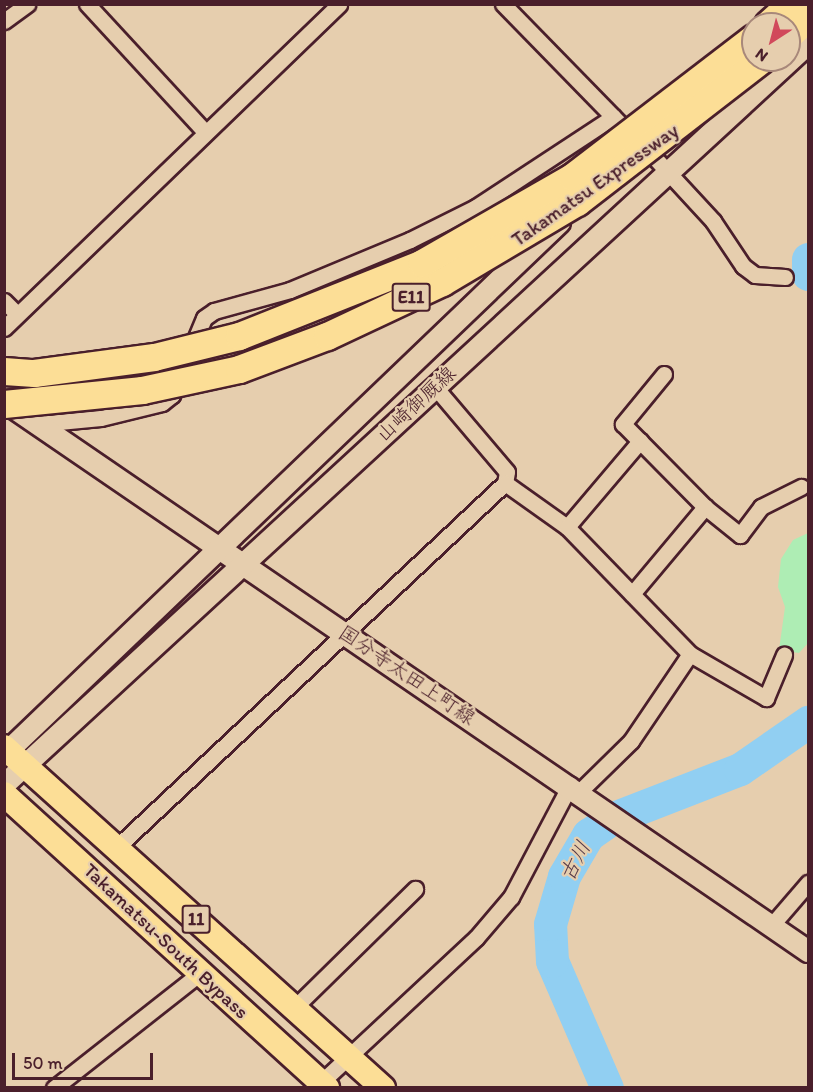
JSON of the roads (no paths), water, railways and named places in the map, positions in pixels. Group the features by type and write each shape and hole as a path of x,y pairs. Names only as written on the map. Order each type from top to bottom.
{"highway":[{"name":"Takamatsu Expressway","path":"4,371 34,373 154,357 239,336 422,263 572,177 741,44"},
{"name":"Takamatsu Expressway","path":"4,402 185,381 238,369 327,336 442,282 578,202 745,72"},
{"name":"Takamatsu-South Bypass","path":"10,754 383,1088"},
{"name":"Takamatsu-South Bypass","path":"4,794 321,1086"}],"main road":[{"name":"山崎御厩線","path":"10,754 243,564 808,43"},
{"name":"山崎御厩線","path":"10,754 217,548 643,144 741,47"},
{"name":"国分寺太田上町線","path":"4,402 575,788 808,951"},
{"path":"4,784 10,754"}],"street":[{"path":"4,21 27,4"},
{"path":"87,4 205,132"},
{"path":"4,328 339,4"},
{"path":"502,4 613,117 669,170 743,266 755,275 785,277"},
{"path":"38,424 101,418 162,403 172,395 204,318 214,311 290,290 410,240 486,201 613,117"},
{"path":"4,301 17,314"},
{"path":"664,374 623,424 705,507 740,535 761,507 801,488"},
{"path":"116,848 346,635 505,483 507,472 435,387"},
{"path":"567,527 640,441"},
{"path":"505,483 567,527 690,654 766,698 784,655"},
{"path":"632,594 705,507"},
{"path":"321,1086 476,938 511,897 575,788 631,741 690,654"},
{"path":"771,926 808,883"},
{"path":"294,1008 415,889"},
{"path":"54,1088 200,973"}],"waterway":[{"name":"古川","path":"808,259 808,274"},
{"name":"古川","path":"607,1088 552,961 550,924 564,876 588,835 611,819 740,769 808,722"}]}
